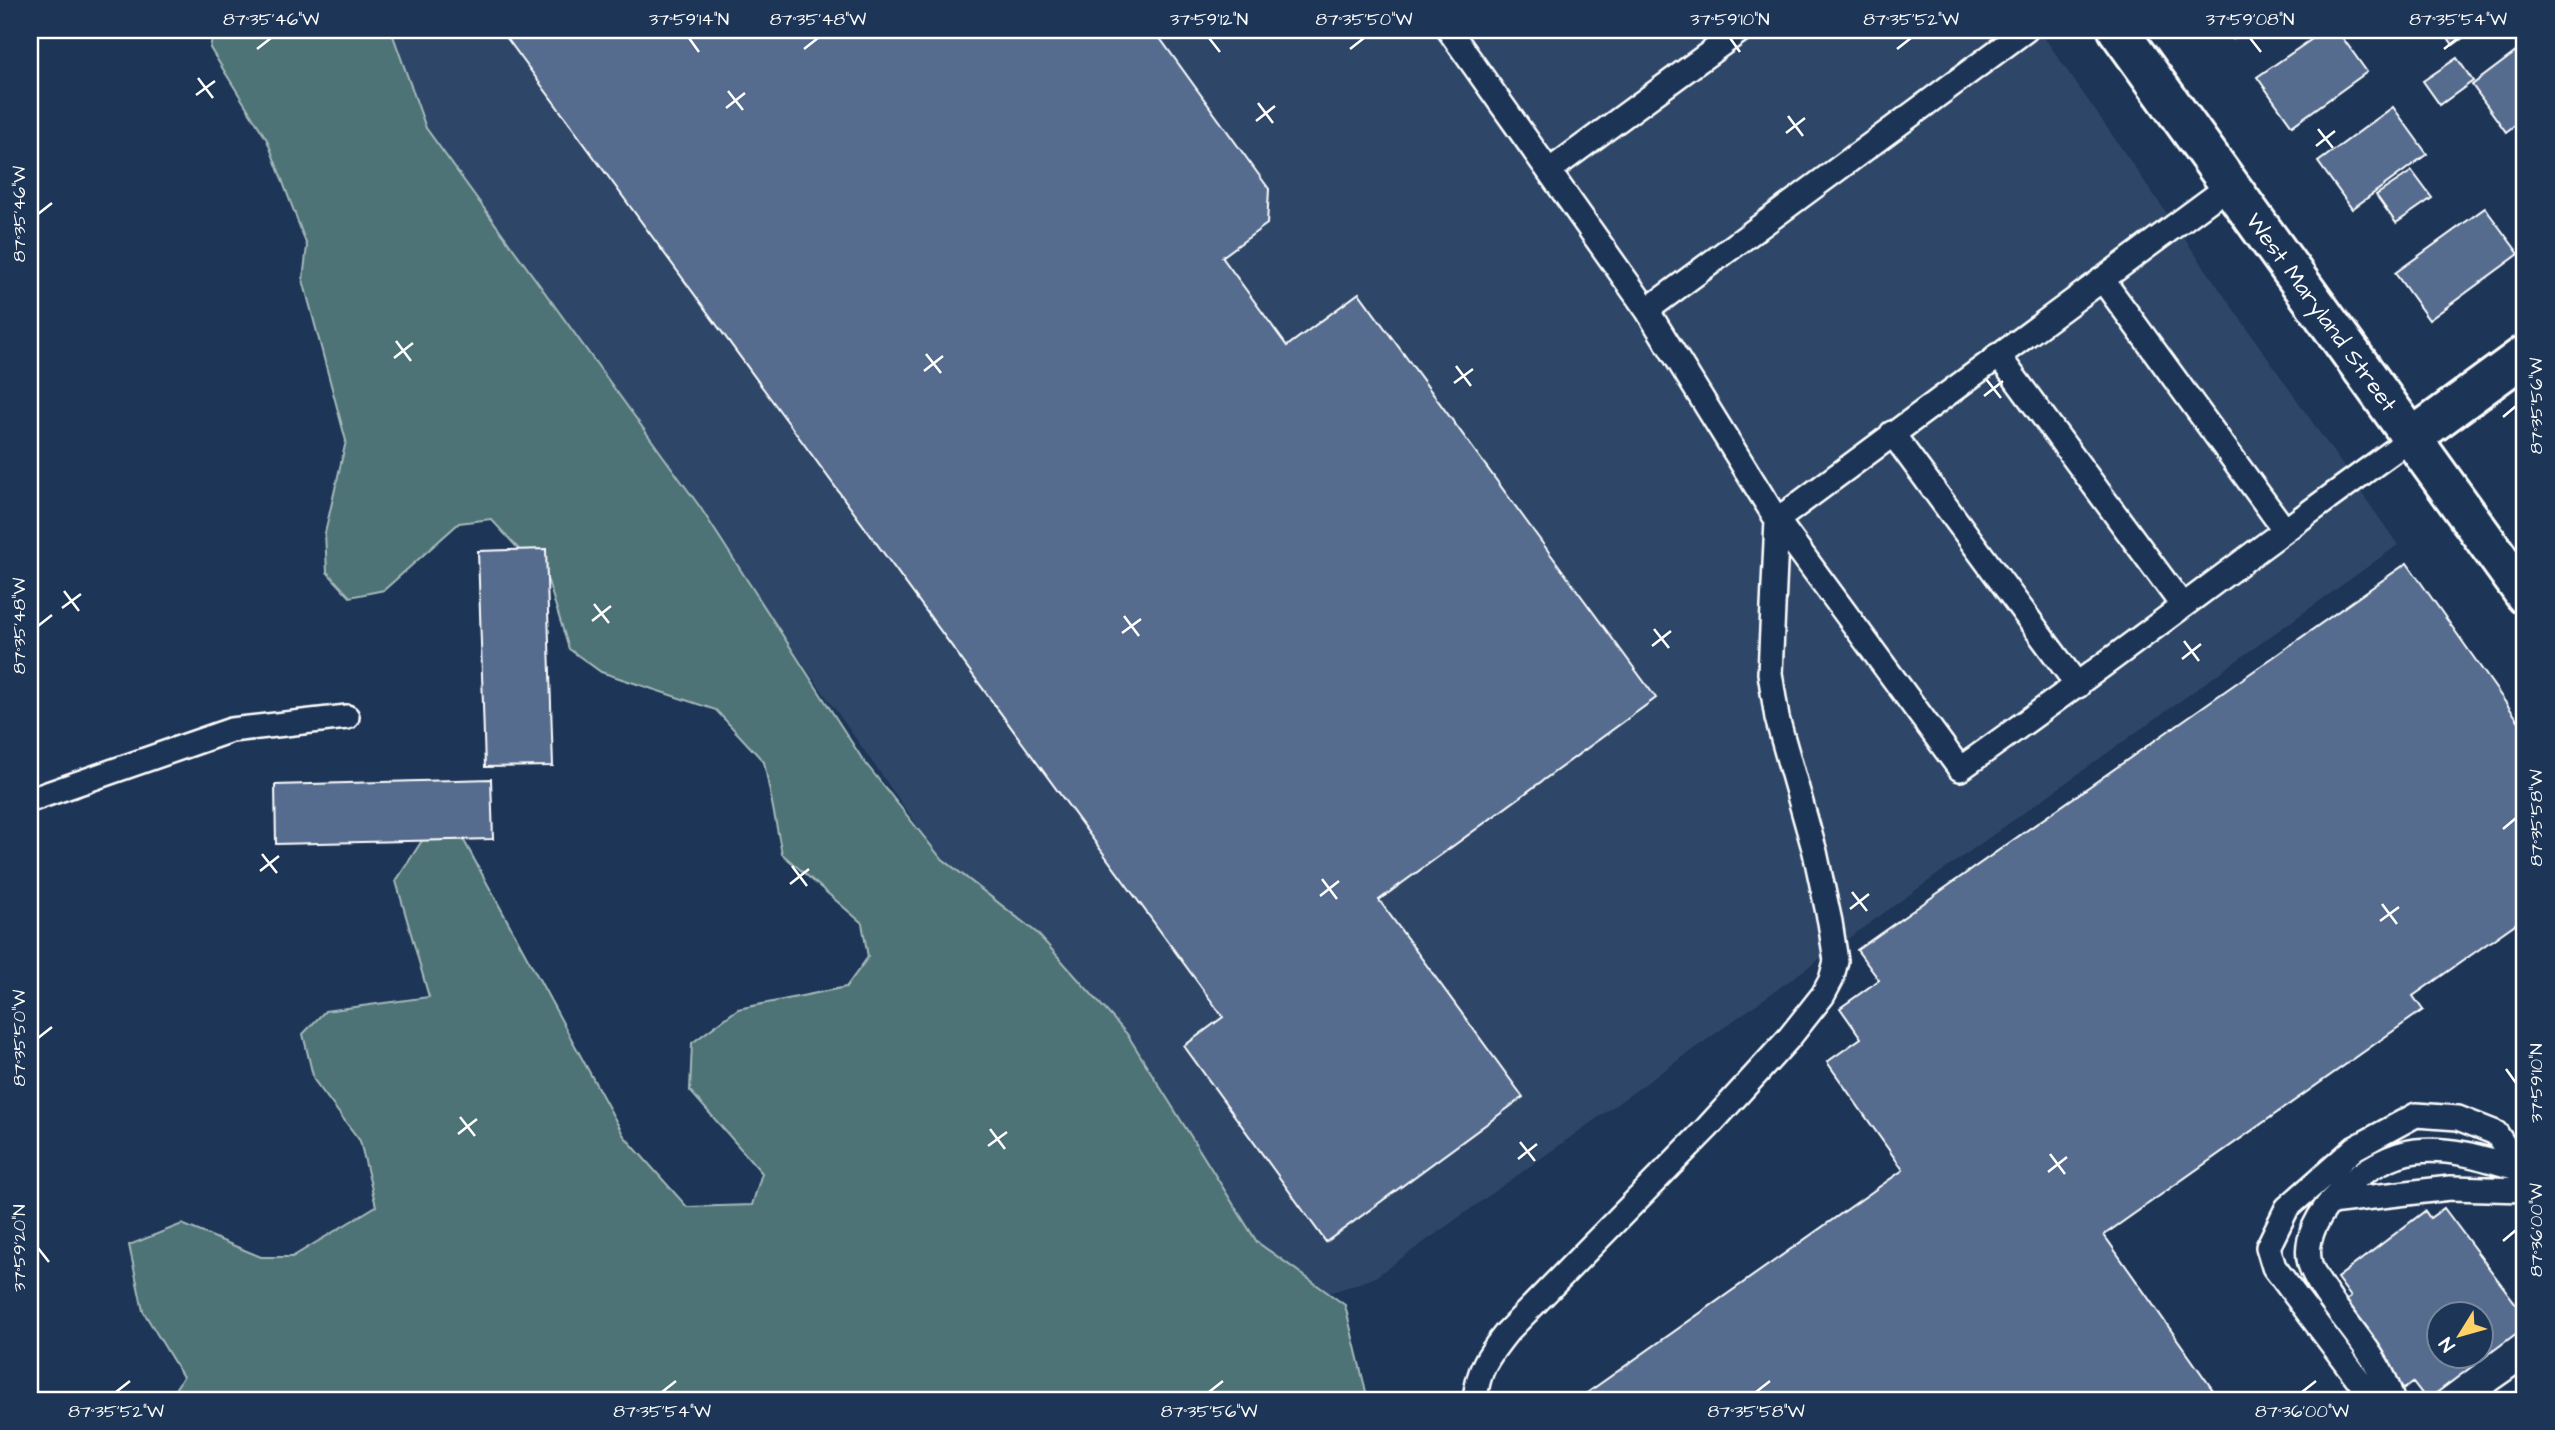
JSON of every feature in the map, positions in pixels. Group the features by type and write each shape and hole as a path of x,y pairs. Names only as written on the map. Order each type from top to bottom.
{"street":[{"name":"West Maryland Street","path":"2118,30 2525,595"},
{"path":"2413,437 2525,355"}],"lane":[{"path":"1449,30 1647,310 1777,520 1960,769 2078,686 2284,529 2413,437"},
{"path":"1549,172 1741,30"},
{"path":"1647,310 2026,30"},
{"path":"1777,520 2230,185"},
{"path":"2102,279 2284,529"},
{"path":"1998,355 2182,605"},
{"path":"1892,433 2078,686"},
{"path":"1475,1400 1477,1378 1488,1356 1507,1332 1707,1128 1788,1038 1823,995 1831,980 1836,961 1830,922 1815,852 1777,718 1770,673 1777,520"},
{"path":"30,800 231,730 347,717"},
{"path":"2374,1400 2274,1267 2269,1247 2287,1208 2355,1148 2416,1115 2458,1118 2496,1133 2523,1179"},
{"path":"2392,1400 2386,1379 2323,1290 2310,1265 2308,1242 2327,1203 2374,1165 2414,1151 2469,1153 2523,1179"},
{"path":"2327,1203 2523,1179"},
{"path":"2505,1400 2525,1386"}],"shaded area":[{"path":"354,30 2039,30 2398,545 1374,1278 1264,1315"}],"green space":[{"path":"214,30 391,30 426,128 700,507 863,760 940,857 1037,933 1127,1034 1257,1242 1345,1305 1368,1400 168,1400 183,1377 143,1311 129,1245 182,1224 261,1257 292,1257 376,1206 360,1141 314,1080 303,1034 325,1011 429,997 396,881 425,836 455,824 624,1136 687,1207 752,1205 762,1173 690,1091 692,1043 738,1009 846,987 868,957 862,923 782,854 764,762 716,710 601,672 569,649 548,581 491,519 459,523 384,590 350,597 327,572 325,533 346,441 303,280 307,246 267,140 210,48"}],"building":[{"path":"501,30 1154,30 1269,189 1267,224 1222,257 1287,346 1359,293 1656,698 1379,900 1523,1097 1326,1242 1184,1046 1223,1017"},
{"path":"2226,30 2245,30 2233,39"},
{"path":"2325,30 2337,30 2367,72 2292,126 2257,77"},
{"path":"2443,30 2474,30 2453,45"},
{"path":"2525,45 2525,117 2506,132 2472,85"},
{"path":"2457,58 2473,81 2440,105 2423,81"},
{"path":"2393,107 2427,154 2352,209 2318,162"},
{"path":"2412,171 2432,198 2396,223 2376,195"},
{"path":"2485,208 2519,254 2429,320 2395,273"},
{"path":"546,549 553,766 485,767 478,551"},
{"path":"2407,563 2525,730 2525,917 2413,996 2423,1010 2104,1235 2220,1400 1577,1400 1903,1170 1827,1062 1861,1038 1840,1008 1879,980 1857,950"},
{"path":"491,779 493,839 276,844 275,785"},
{"path":"2444,1208 2525,1316 2525,1327 2496,1349 2496,1300 2426,1300 2426,1370 2467,1370 2427,1400 2413,1382 2404,1389 2341,1305 2351,1297 2337,1278 2425,1211 2430,1218"}]}
